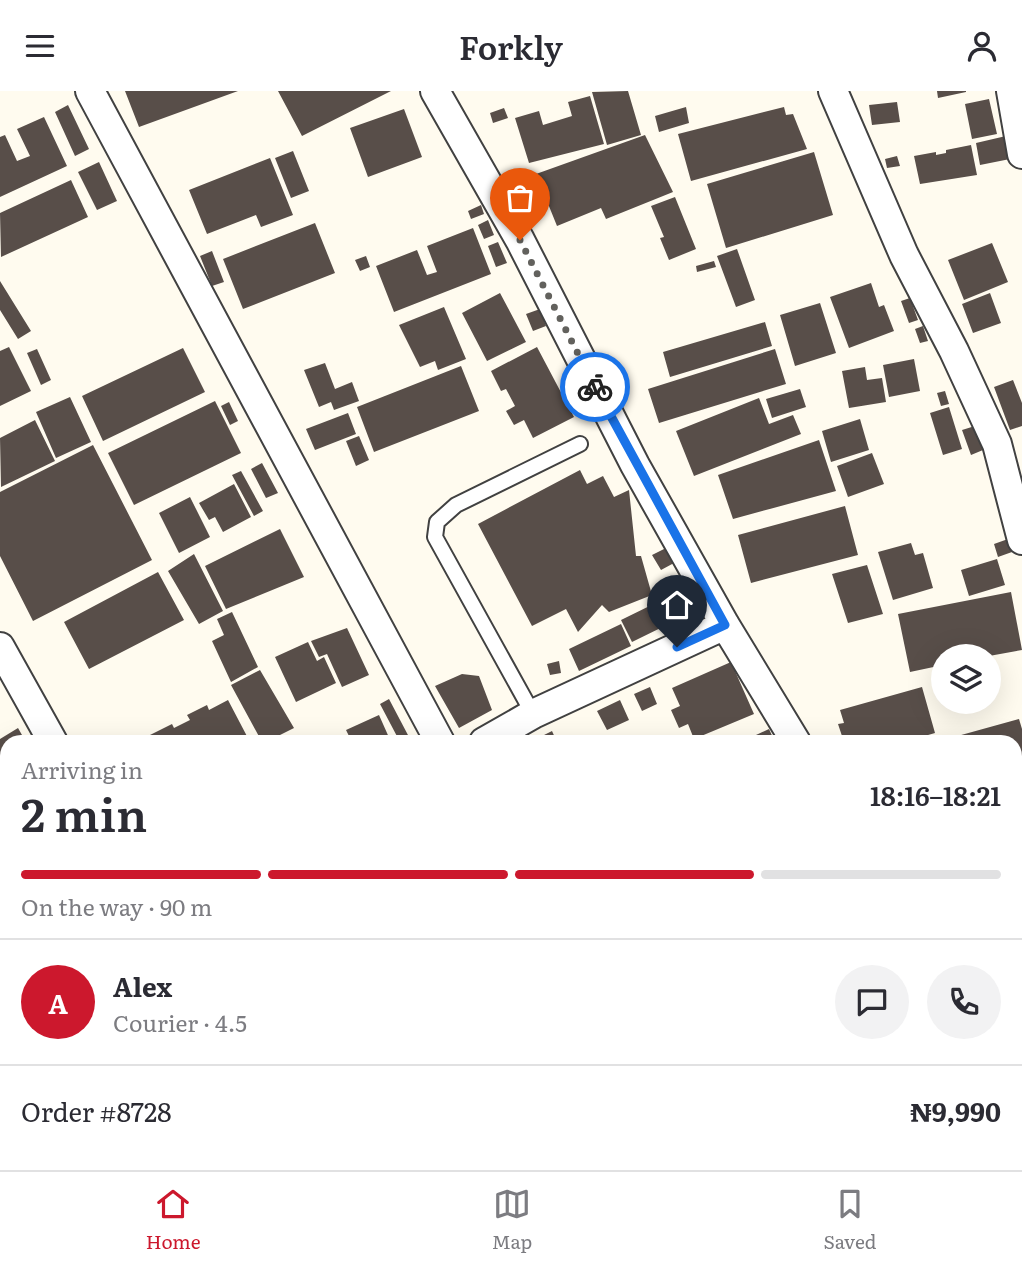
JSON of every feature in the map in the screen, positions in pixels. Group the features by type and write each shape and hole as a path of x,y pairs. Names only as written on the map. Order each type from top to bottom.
{"street":[{"path":"90,91 436,735"},
{"path":"435,91 520,240 635,465 725,625 792,735"},
{"path":"834,91 904,255 954,351 997,445 1022,540"},
{"path":"1011,91 1022,153"},
{"path":"496,735 533,714 725,625"},
{"path":"0,647 49,735"}],"lane":[{"path":"533,714 435,537 437,522 456,505 580,444"}],"building":[{"path":"125,91 238,91 139,127"},
{"path":"278,91 391,91 302,136"},
{"path":"628,91 641,135 607,145 592,92"},
{"path":"937,91 966,91 966,92 938,98"},
{"path":"590,96 604,144 529,163 515,118 539,111 543,125 572,116 568,102"},
{"path":"989,99 997,134 972,139 965,104"},
{"path":"897,102 900,122 872,125 869,105"},
{"path":"68,105 89,149 75,156 55,112"},
{"path":"686,107 689,123 659,132 655,116"},
{"path":"784,107 786,115 793,114 807,149 691,181 678,134"},
{"path":"504,108 508,118 493,123 490,113"},
{"path":"404,109 422,157 368,177 350,128"},
{"path":"44,117 67,166 0,197 0,137 5,135 17,161 30,156 17,129"},
{"path":"645,135 673,192 606,219 601,208 557,226 536,174"},
{"path":"1006,136 1010,159 980,165 976,143"},
{"path":"971,145 977,175 920,184 914,156 936,152 936,155"},
{"path":"293,151 309,191 291,198 275,158"},
{"path":"814,152 833,215 726,248 707,184"},
{"path":"897,156 900,166 887,168 885,159"},
{"path":"270,158 293,215 261,227 256,215 207,234 189,190"},
{"path":"99,162 117,201 97,210 78,172"},
{"path":"71,180 88,217 1,257 0,213"},
{"path":"675,197 696,249 669,260 660,238 664,237 651,206"},
{"path":"481,205 484,214 471,219 468,211"},
{"path":"488,220 494,235 484,239 478,225"},
{"path":"315,223 335,273 243,309 223,259"},
{"path":"473,228 491,274 394,312 376,266 417,250 427,275 437,272 427,246"},
{"path":"498,242 507,263 496,267 488,246"},
{"path":"992,243 1008,282 964,300 948,260"},
{"path":"737,249 755,300 736,307 717,256"},
{"path":"212,251 224,282 212,286 200,256"},
{"path":"366,256 370,267 360,271 355,260"},
{"path":"714,261 716,267 697,272 696,266"},
{"path":"0,281 31,331 18,339 0,310"},
{"path":"871,283 879,307 884,305 894,331 849,348 830,297"},
{"path":"500,293 526,342 487,361 462,313"},
{"path":"990,293 1001,323 973,333 962,304"},
{"path":"910,298 918,320 909,323 901,301"},
{"path":"820,303 836,353 795,366 780,315"},
{"path":"444,307 466,359 438,370 435,361 420,367 399,325"},
{"path":"540,309 546,326 533,331 526,314"},
{"path":"765,322 772,346 670,377 663,352"},
{"path":"923,326 928,341 920,343 915,329"},
{"path":"9,347 31,391 0,406 0,351"},
{"path":"537,347 574,417 533,438 524,420 514,425 506,411 515,406 506,389 501,391 491,371"},
{"path":"183,348 205,392 103,441 82,396"},
{"path":"37,349 51,380 41,385 27,353"},
{"path":"775,349 786,384 659,423 648,389"},
{"path":"914,359 920,391 889,397 883,365"},
{"path":"325,363 335,389 352,382 359,401 334,410 331,402 319,407 304,370"},
{"path":"461,366 479,411 374,452 357,407"},
{"path":"865,367 867,380 882,378 886,402 849,408 842,371"},
{"path":"1013,380 1022,403 1022,426 1010,430 994,387"},
{"path":"800,389 806,407 772,418 766,399"},
{"path":"945,391 949,404 941,406 937,393"},
{"path":"70,397 91,442 56,458 36,412"},
{"path":"759,398 769,424 793,415 801,434 694,476 676,431"},
{"path":"215,401 241,453 134,505 108,453"},
{"path":"229,402 238,421 230,425 221,406"},
{"path":"949,407 962,449 943,455 930,413"},
{"path":"348,413 356,434 315,450 306,429"},
{"path":"860,419 869,450 831,462 822,431"},
{"path":"35,420 55,461 1,487 0,438"},
{"path":"975,426 983,450 971,455 962,430"},
{"path":"359,436 369,460 356,466 346,441"},
{"path":"819,440 836,491 733,519 718,475"},
{"path":"93,445 152,560 33,621 0,556 0,492"},
{"path":"872,453 884,484 848,497 837,466"},
{"path":"262,463 278,493 266,498 251,469"},
{"path":"580,470 587,484 603,476 614,497 629,490 636,556 641,556 652,595 609,612 602,605 578,632 566,609 532,626 478,524"},
{"path":"241,471 263,511 254,516 232,475"},
{"path":"234,484 251,517 223,532 215,517 209,520 199,503"},
{"path":"190,497 210,537 179,553 159,513"},
{"path":"845,506 858,555 751,583 738,535"},
{"path":"280,529 304,577 226,609 205,566"},
{"path":"1008,539 1012,552 998,557 994,544"},
{"path":"911,543 915,555 923,553 933,588 893,600 878,552"},
{"path":"666,548 674,563 661,570 652,555"},
{"path":"194,554 223,611 199,624 168,571"},
{"path":"997,559 1005,585 969,596 961,570"},
{"path":"867,565 883,614 848,623 832,574"},
{"path":"158,572 184,620 89,669 64,622"},
{"path":"1011,592 1022,650 1001,654 1001,644 931,644 931,668 910,672 898,614"},
{"path":"674,594 685,616 632,642 621,620"},
{"path":"232,612 258,667 231,682 212,641 224,635 217,619"},
{"path":"621,624 631,646 579,671 569,649"},
{"path":"347,628 369,675 342,687 327,654 319,657 311,641"},
{"path":"308,642 317,661 324,657 336,683 296,702 275,657"},
{"path":"559,661 561,673 550,675 547,664"},
{"path":"731,662 754,714 704,735 692,735 688,724 679,728 671,710 680,706 672,688"},
{"path":"260,670 294,728 280,735 258,735 231,685"},
{"path":"462,674 479,676 492,710 459,728 435,686"},
{"path":"650,687 657,704 642,711 634,694"},
{"path":"922,687 935,733 842,735 838,724 844,723 840,710"},
{"path":"389,699 408,735 396,735 380,704"},
{"path":"228,700 246,735 150,735 172,724 174,728 190,720 187,715 207,705 209,710"},
{"path":"620,700 629,720 607,730 597,711"},
{"path":"379,715 388,735 348,735 346,730"},
{"path":"1019,719 1022,729 1022,735 961,735"},
{"path":"18,728 22,735 7,735"},
{"path":"769,729 772,735 756,735"}],"way so far":[{"path":"520,240 595,387"}],"route":[{"path":"595,387 635,465 725,625 677,647"}]}
